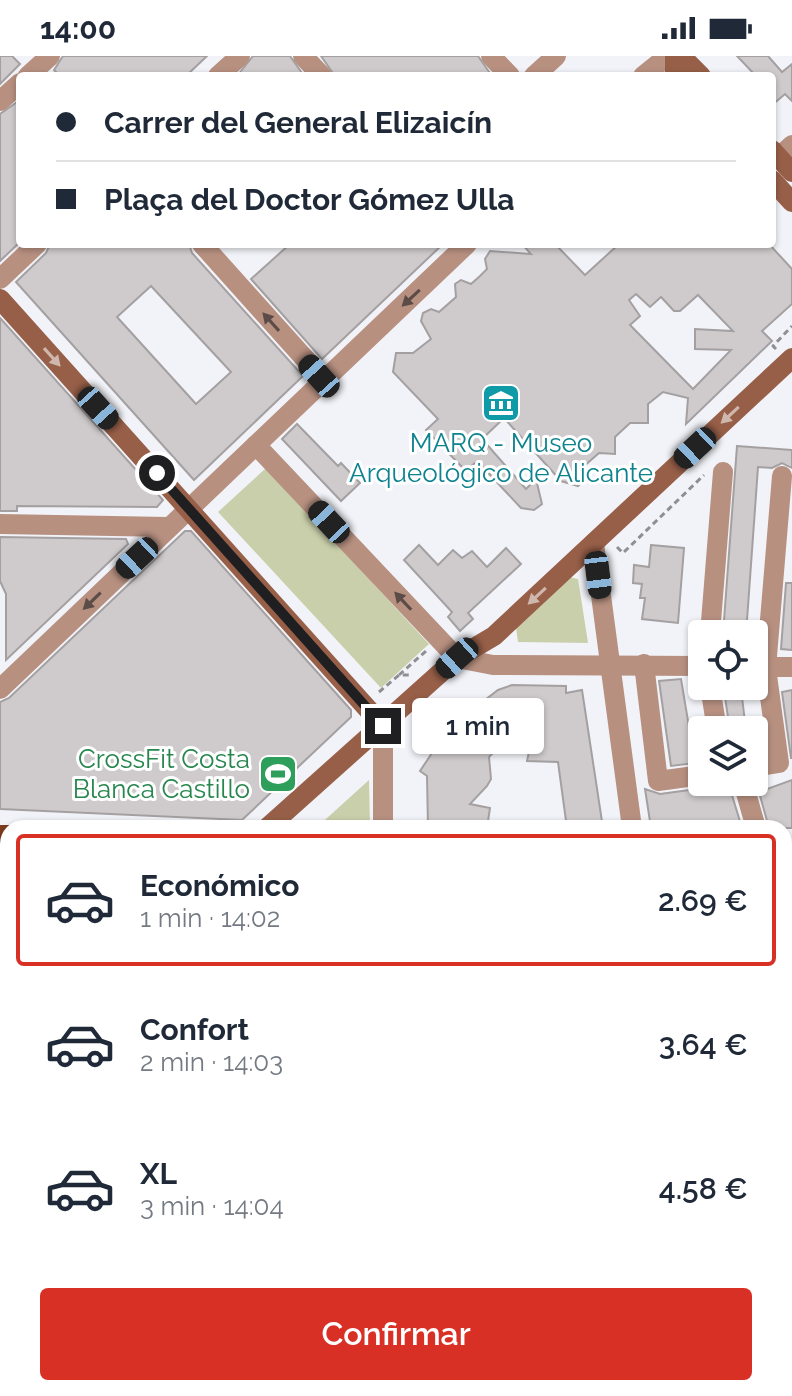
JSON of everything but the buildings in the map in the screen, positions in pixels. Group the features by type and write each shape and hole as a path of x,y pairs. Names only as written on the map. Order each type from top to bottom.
{"street":[{"path":"222,72 240,56"},
{"path":"303,56 318,72"},
{"path":"491,56 506,72"},
{"path":"538,72 556,56"},
{"path":"648,72 668,56"},
{"path":"678,56 696,72"},
{"path":"0,101 16,87"},
{"path":"776,184 792,202"},
{"path":"0,279 33,248"},
{"path":"206,248 324,380"},
{"path":"0,689 463,248"},
{"path":"0,299 383,726 383,820"},
{"path":"276,820 457,658 494,636 792,358"},
{"path":"256,445 457,658 493,665 688,666"},
{"path":"710,620 715,472"},
{"path":"766,620 782,476"},
{"path":"0,524 168,527"},
{"path":"599,538 609,663 631,820"},
{"path":"644,664 658,781 688,777"},
{"path":"768,668 792,667"},
{"path":"766,700 779,763 768,765"},
{"path":"747,796 754,820"}],"path":[{"path":"610,559 623,553 715,472"},
{"path":"599,538 623,553"},
{"path":"363,705 401,676 439,639"}],"green space":[{"path":"266,468 429,644 381,688 218,512"},
{"path":"569,577 578,579 588,643 518,642 516,627"},
{"path":"369,780 370,820 325,820"}],"place":[{"name":"MARQ - Museo Arqueológico de Alicante","path":"501,403"},
{"name":"CrossFit Costa Blanca Castillo","path":"278,774"}],"route":[{"path":"157,473 383,726"}]}
